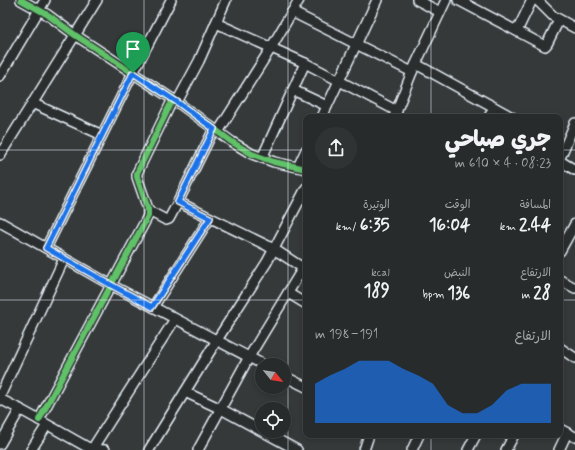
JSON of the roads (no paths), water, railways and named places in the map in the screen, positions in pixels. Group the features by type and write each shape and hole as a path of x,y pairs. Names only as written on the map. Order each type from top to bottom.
{"street":[{"path":"21,0 48,15 75,35 252,154 302,168"},
{"path":"0,76 45,0"},
{"path":"0,155 97,0"},
{"path":"38,420 148,216 149,211 137,172 175,101 199,61 226,0"},
{"path":"149,211 167,220 216,130 271,48 299,0"},
{"path":"323,114 338,80 377,0"},
{"path":"417,0 440,12"},
{"path":"216,23 305,63 338,80 396,114 414,68 446,0"},
{"path":"458,0 545,46 559,20"},
{"path":"517,31 532,0"},
{"path":"537,0 553,16 575,28"},
{"path":"46,248 133,73 166,2"},
{"path":"292,12 356,44 414,68 494,106 507,114"},
{"path":"262,158 305,63"},
{"path":"293,90 327,106"},
{"path":"32,103 102,135"},
{"path":"490,114 494,106"},
{"path":"563,144 575,123"},
{"path":"563,162 575,170"},
{"path":"149,450 217,340 262,271 303,194"},
{"path":"178,202 258,241 303,265"},
{"path":"152,307 210,218"},
{"path":"0,222 111,285 255,361"},
{"path":"563,246 575,224"},
{"path":"64,259 0,397 38,420 88,447 92,449 105,450"},
{"path":"198,450 249,358 303,268"},
{"path":"563,282 575,288"},
{"path":"288,293 303,302"},
{"path":"92,449 175,319"},
{"path":"563,350 575,358"},
{"path":"291,380 303,386"},
{"path":"185,392 221,409 297,450"},
{"path":"0,444 20,409"},
{"path":"31,450 47,425"},
{"path":"559,450 567,433"},
{"path":"364,450 368,438"},
{"path":"412,450 418,438"},
{"path":"468,450 474,438"},
{"path":"506,450 511,438"}]}
